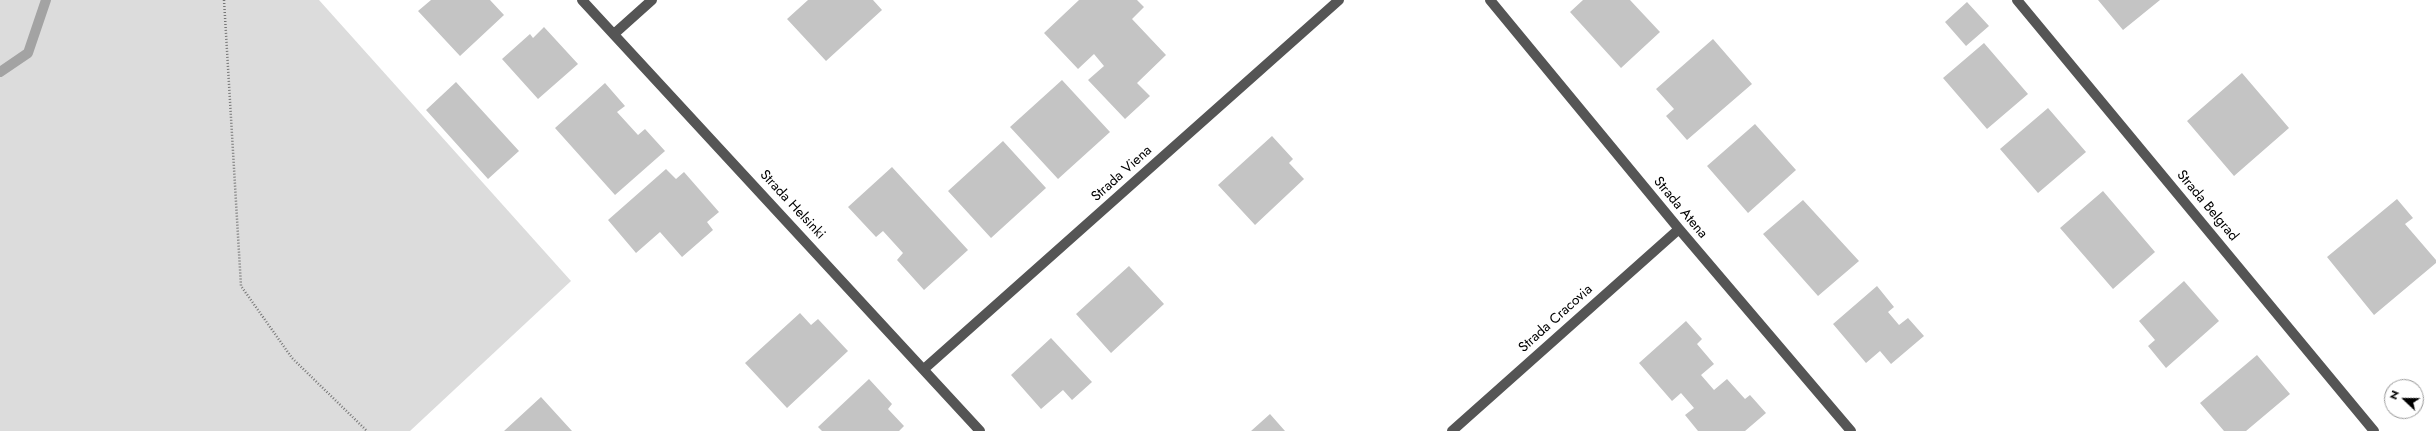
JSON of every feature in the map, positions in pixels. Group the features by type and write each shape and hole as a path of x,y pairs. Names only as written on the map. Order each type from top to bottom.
{"street":[{"name":"Strada Helsinki","path":"582,0 980,431"},
{"path":"614,34 652,0"},
{"name":"Strada Viena","path":"924,369 1339,0"},
{"name":"Strada Atena","path":"1490,0 1679,228 1851,431"},
{"name":"Strada Belgrad","path":"2017,0 2374,431"},
{"name":"Strada Cracovia","path":"1452,431 1679,228"}],"path":[{"path":"224,0 241,286 292,358 367,431"}],"shaded area":[{"path":"0,0 319,0 571,281 410,431 0,431"}],"building":[{"path":"431,0 490,0 504,15 460,56 418,11"},
{"path":"808,0 873,0 882,10 826,61 787,19"},
{"path":"1079,0 1137,0 1144,7 1132,19 1166,55 1137,83 1150,96 1125,119 1088,80 1104,66 1094,54 1078,69 1044,33"},
{"path":"1583,0 1630,0 1660,32 1621,68 1570,12"},
{"path":"2098,0 2160,0 2123,30"},
{"path":"1967,2 1989,26 1966,46 1945,22"},
{"path":"544,27 578,64 538,99 502,59 530,34 533,38"},
{"path":"1713,39 1752,84 1687,140 1666,116 1674,109 1656,89"},
{"path":"1984,43 2028,94 1987,129 1943,78"},
{"path":"2242,73 2289,128 2234,176 2187,121"},
{"path":"1062,80 1110,132 1058,179 1010,127"},
{"path":"456,82 519,151 488,179 426,110"},
{"path":"605,83 625,106 617,112 638,135 645,129 665,151 615,195 555,128"},
{"path":"2048,108 2086,152 2038,193 2000,149"},
{"path":"1755,124 1796,170 1748,213 1707,166"},
{"path":"1272,136 1293,159 1289,163 1304,179 1255,225 1218,185"},
{"path":"1003,141 1046,188 991,238 948,191"},
{"path":"892,167 968,250 924,290 897,260 903,253 883,231 876,237 848,207"},
{"path":"666,169 676,179 684,172 719,212 707,222 713,230 682,257 660,232 636,253 608,220"},
{"path":"2103,191 2155,252 2113,289 2060,228"},
{"path":"2397,199 2413,218 2405,224 2436,260 2436,263 2374,315 2327,257"},
{"path":"1803,200 1859,261 1818,296 1763,234"},
{"path":"1129,266 1164,304 1111,353 1076,314"},
{"path":"2184,281 2219,321 2166,368 2148,346 2155,340 2139,321"},
{"path":"1877,286 1894,307 1888,312 1899,325 1908,318 1924,336 1891,364 1880,351 1866,363 1833,324"},
{"path":"800,313 811,325 818,319 848,351 787,408 745,363"},
{"path":"1686,321 1702,339 1697,344 1714,364 1701,375 1714,390 1727,379 1745,399 1750,395 1766,413 1745,431 1698,431 1685,415 1694,408 1681,393 1672,401 1639,363"},
{"path":"1051,338 1092,382 1072,400 1063,390 1041,409 1011,375"},
{"path":"2257,355 2290,394 2246,431 2224,431 2200,403"},
{"path":"869,379 892,404 888,409 904,426 899,431 822,431 818,427"},
{"path":"541,397 572,431 504,431"},
{"path":"1270,414 1285,431 1251,431"}],"waterway":[{"path":"0,72 28,53 46,0"}]}
